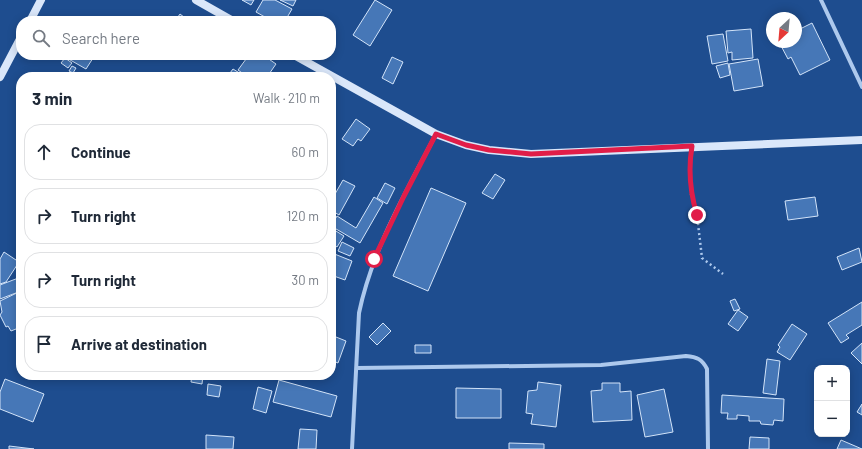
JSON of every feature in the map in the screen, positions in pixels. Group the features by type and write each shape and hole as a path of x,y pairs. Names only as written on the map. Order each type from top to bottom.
{"street":[{"path":"33,16 41,0"},
{"path":"196,0 224,16"},
{"path":"821,0 862,87"},
{"path":"0,77 16,47"},
{"path":"303,60 325,72"},
{"path":"336,78 436,134 466,145 489,150 531,154 862,140"},
{"path":"352,449 359,313 363,294 374,259 436,134"},
{"path":"357,368 601,365 686,356 696,357 703,361 707,369 708,449"}],"path":[{"path":"692,146 689,163 691,194 697,215 702,258 723,274"}],"building":[{"path":"242,0 254,0 251,5"},
{"path":"263,0 275,0 292,9 288,16 263,16 256,12"},
{"path":"280,0 296,0 293,6"},
{"path":"375,0 392,10 370,46 353,35"},
{"path":"812,23 830,60 800,75 791,57 788,59 782,48 802,48 802,28"},
{"path":"751,29 753,58 732,60 732,52 728,53 726,31"},
{"path":"723,34 728,61 712,64 707,36"},
{"path":"392,57 403,62 393,84 382,78"},
{"path":"758,59 763,86 734,91 729,64"},
{"path":"63,60 68,60 72,63 68,68 61,63"},
{"path":"70,60 92,60 86,69"},
{"path":"245,60 270,60 276,64 270,72 241,72 238,70"},
{"path":"728,63 730,75 720,78 716,66"},
{"path":"72,66 76,68 74,72 69,71"},
{"path":"233,69 238,72 231,72"},
{"path":"356,119 370,129 361,141 358,139 353,146 342,139"},
{"path":"495,174 505,180 493,199 482,193"},
{"path":"343,180 355,186 339,215 336,213 336,192"},
{"path":"385,183 395,188 387,204 377,198"},
{"path":"431,188 466,203 428,291 393,276"},
{"path":"374,197 383,203 360,243 336,229 336,218 337,216 356,228"},
{"path":"815,197 818,216 788,220 785,201"},
{"path":"336,231 344,236 336,246"},
{"path":"342,242 354,248 350,256 338,251"},
{"path":"859,248 862,262 842,270 837,257"},
{"path":"4,252 16,260 16,267 6,282 0,284 0,259"},
{"path":"336,255 352,261 345,280 336,277"},
{"path":"16,279 16,293 0,299 0,285"},
{"path":"16,293 16,329 11,331 8,326 6,327 0,315 2,312 0,301"},
{"path":"735,299 740,309 734,311 730,301"},
{"path":"862,302 862,325 846,335 849,338 841,343 828,323"},
{"path":"738,310 748,317 738,331 728,324"},
{"path":"383,323 391,331 377,345 369,337"},
{"path":"792,324 807,334 790,360 777,352 780,347 778,345"},
{"path":"336,337 346,341 338,363 336,362"},
{"path":"862,343 862,364 851,353"},
{"path":"415,345 431,345 431,353 415,353"},
{"path":"767,359 780,361 776,395 763,393"},
{"path":"5,379 44,394 33,422 0,409 0,392"},
{"path":"191,380 202,380 202,384 191,382"},
{"path":"279,380 337,396 331,417 273,402"},
{"path":"538,382 561,385 556,427 531,424 533,414 526,413 528,391 537,390"},
{"path":"602,383 620,383 620,392 631,391 632,420 593,422 591,391 602,390"},
{"path":"208,384 221,386 219,397 207,395"},
{"path":"258,387 272,391 266,413 253,409"},
{"path":"456,388 501,389 501,418 456,418"},
{"path":"664,389 673,432 645,437 637,395"},
{"path":"722,395 784,399 783,421 774,420 773,425 761,424 760,421 749,421 749,416 737,415 737,419 727,419 728,413 721,413"},
{"path":"862,404 862,415 857,412"},
{"path":"300,429 317,430 316,449 298,449"},
{"path":"206,435 234,437 233,449 206,449"},
{"path":"750,437 769,438 769,449 749,449"},
{"path":"841,440 862,449 837,449"},
{"path":"509,443 544,444 544,449 509,449"},
{"path":"9,446 34,449 9,449"}],"route":[{"path":"374,259 436,134 466,145 489,150 531,154 692,146 689,163 691,194 697,215"}]}
